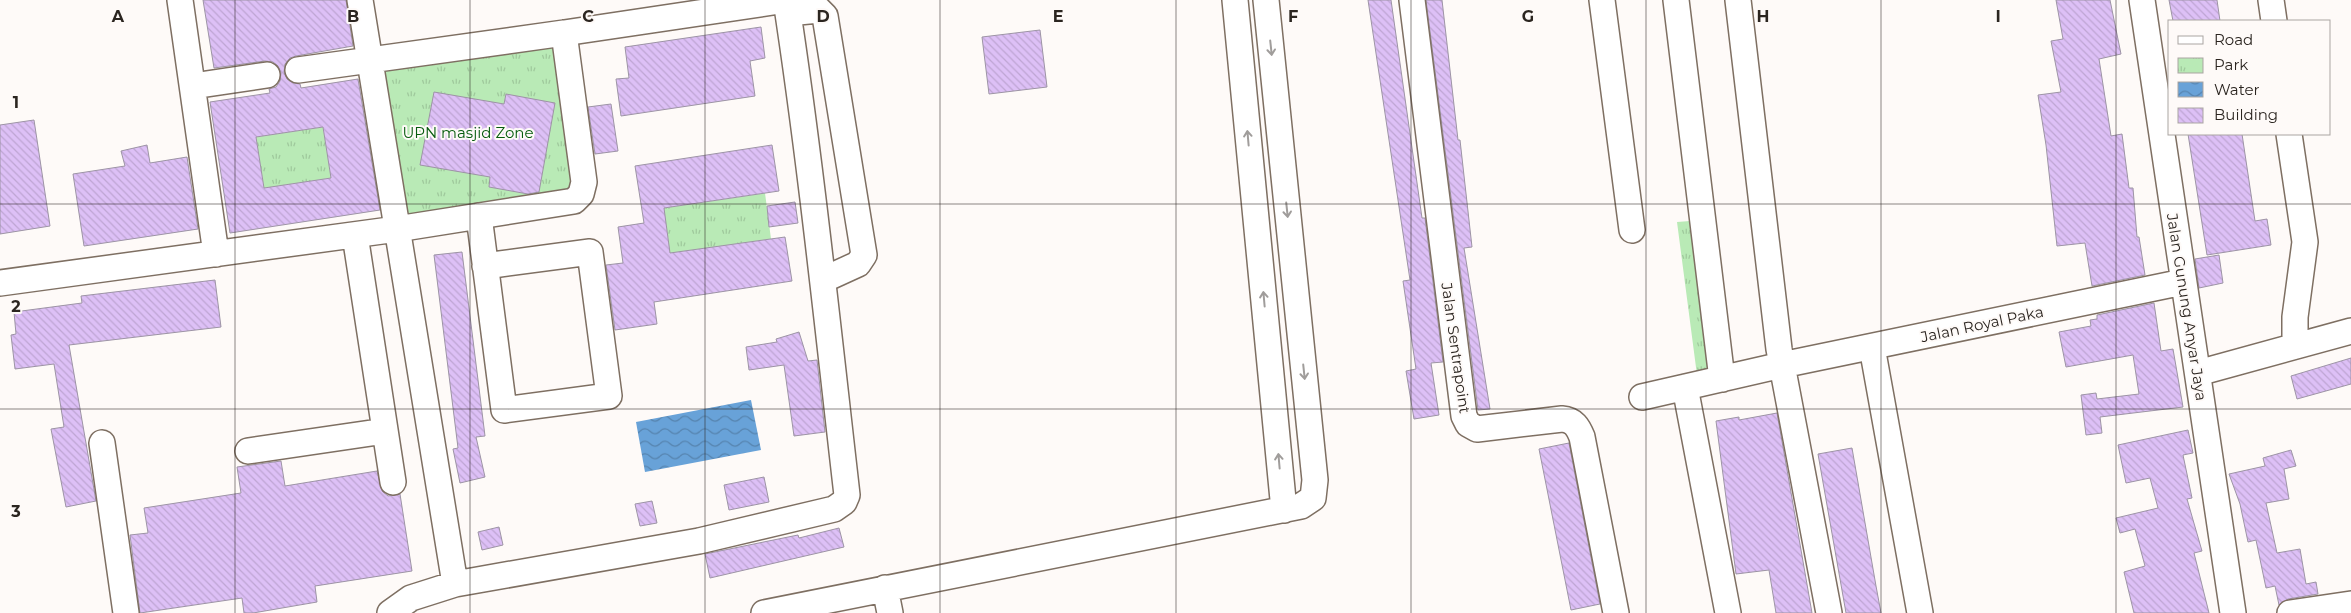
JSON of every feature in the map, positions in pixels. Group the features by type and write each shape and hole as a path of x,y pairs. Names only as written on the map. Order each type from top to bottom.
{"street":[{"path":"180,0 216,254"},
{"path":"360,0 455,584"},
{"path":"1235,0 1284,510"},
{"path":"764,613 850,604 885,588 1284,510 1300,506 1313,498 1315,480 1266,0"},
{"name":"Jalan Sentrapoint","path":"1412,0 1464,416 1468,424 1477,429 1562,419 1571,421 1576,426 1582,437 1616,613"},
{"path":"1602,0 1632,230"},
{"path":"1676,0 1722,379"},
{"path":"1738,0 1782,365 1829,613"},
{"name":"Jalan Gunung Anyar Jaya","path":"2142,0 2182,282 2200,382 2233,613"},
{"path":"2271,0 2274,20"},
{"path":"298,70 786,4 819,10 825,16 864,255 858,264 823,280"},
{"path":"390,613 411,598 455,584 699,541 834,510 842,504 846,495 823,280 796,65 786,4"},
{"path":"0,283 397,229 574,200 581,194 584,182 564,33"},
{"path":"193,86 267,75"},
{"path":"2289,135 2305,242 2294,346"},
{"path":"479,216 485,266 504,410 608,396 590,252 485,266"},
{"path":"355,235 393,482"},
{"name":"Jalan Royal Paka","path":"1642,396 2182,282"},
{"path":"2200,382 2294,346 2351,331"},
{"path":"1872,347 1920,613"},
{"path":"2200,382 2351,349"},
{"path":"1686,387 1728,613"},
{"path":"248,451 385,431"},
{"path":"102,443 126,613"},
{"path":"885,588 890,613"},
{"path":"2290,613 2351,604"}],"green space":[{"name":"UPN masjid Zone","path":"564,33 583,189 397,229 370,59"},
{"path":"323,127 331,178 264,188 256,137"},
{"path":"765,193 771,239 659,255 657,245 669,243 666,224 651,210"},
{"path":"1690,221 1710,373 1697,375 1677,222"}],"water":[{"path":"751,400 761,450 645,472 636,422"}],"building":[{"path":"203,0 346,0 353,46 290,58 285,64 284,72 287,79 293,83 300,84 301,88 358,79 380,210 230,233 210,102 270,93 269,89 276,87 280,81 281,73 278,66 273,62 265,61 214,68","holes":["323,127 331,178 264,188 256,137"]},
{"path":"1368,0 1391,0 1422,218 1425,218 1443,362 1431,363 1439,415 1414,419 1406,371 1416,369 1403,281 1410,280"},
{"path":"1426,0 1442,0 1472,247 1464,248 1490,409 1478,410"},
{"path":"2056,0 2110,0 2121,54 2099,59 2111,136 2122,134 2129,188 2133,188 2137,237 2139,237 2145,275 2092,286 2085,243 2057,246 2046,145 2038,95 2061,92 2051,41 2063,39"},
{"path":"2169,0 2217,0 2220,20 2173,20"},
{"path":"761,27 765,58 750,61 755,96 621,116 616,79 629,78 625,47"},
{"path":"1040,30 1047,87 989,94 982,37"},
{"path":"434,92 504,104 506,94 555,103 539,192 528,194 489,187 490,177 420,165"},
{"path":"611,104 618,151 595,154 588,107"},
{"path":"34,120 50,226 0,234 0,125"},
{"path":"2188,135 2242,135 2255,221 2267,219 2271,245 2207,255"},
{"path":"147,145 150,163 187,157 198,229 84,246 73,174 125,166 121,151"},
{"path":"772,145 779,191 664,208 670,253 785,237 792,281 654,302 657,324 615,330 606,265 623,263 618,227 644,223 635,166"},
{"path":"795,202 798,223 769,227 767,206"},
{"path":"462,252 485,436 476,437 485,477 460,483 453,449 458,448 434,255"},
{"path":"2219,255 2223,283 2199,288 2195,259"},
{"path":"215,280 221,327 69,345 96,501 66,507 51,429 64,427 54,364 15,369 11,335 16,334 14,312 82,303 81,296"},
{"path":"2154,303 2161,351 2173,349 2183,407 2100,417 2102,433 2086,435 2081,395 2096,393 2097,399 2139,394 2133,355 2066,367 2059,332 2091,326 2090,320 2097,319 2097,315"},
{"path":"799,332 808,361 817,360 825,432 794,436 784,365 749,370 746,347 777,342 776,339"},
{"path":"2351,358 2351,384 2297,399 2291,376"},
{"path":"1777,413 1812,613 1776,613 1769,570 1736,574 1716,421 1739,417 1739,420"},
{"path":"2188,430 2193,453 2183,455 2192,498 2187,499 2202,551 2194,553 2209,613 2134,613 2124,572 2145,566 2135,529 2120,533 2116,518 2158,508 2150,478 2126,483 2118,445"},
{"path":"1569,443 1600,604 1571,610 1539,449"},
{"path":"1852,448 1881,613 1846,613 1818,454"},
{"path":"2291,450 2296,466 2284,469 2289,499 2266,503 2277,553 2300,549 2306,584 2316,582 2318,594 2288,599 2279,605 2275,586 2266,588 2256,540 2248,542 2240,504 2229,474 2265,466 2263,458"},
{"path":"281,461 285,486 377,471 382,491 388,496 400,494 412,571 315,586 317,602 253,613 244,613 242,598 140,613 130,535 148,533 144,508 241,493 237,467"},
{"path":"764,477 769,502 729,510 724,485"},
{"path":"652,501 657,523 640,526 635,504"},
{"path":"499,527 503,545 482,550 478,532"},
{"path":"839,528 844,547 710,578 705,554 798,535 799,538"}]}
